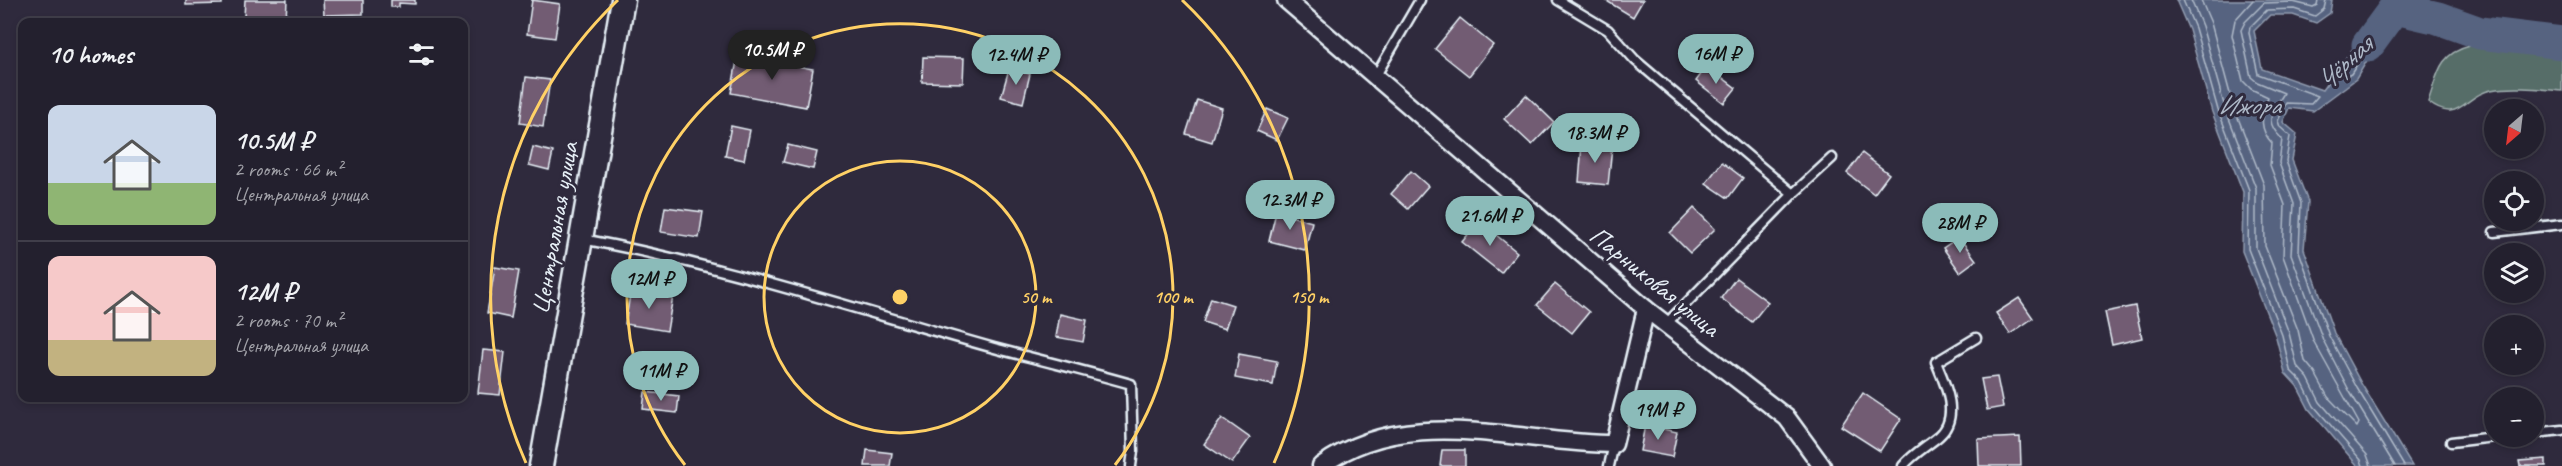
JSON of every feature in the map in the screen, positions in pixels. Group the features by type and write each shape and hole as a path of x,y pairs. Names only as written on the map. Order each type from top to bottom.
{"main road":[{"name":"Центральная улица","path":"541,466 623,0"}],"street":[{"name":"Парниковая улица","path":"1286,0 1646,309 1787,418 1822,466"},
{"path":"1321,466 1357,444 1417,432 1467,429 1588,444 1614,444 1646,309"}],"lane":[{"path":"1375,77 1420,0"},
{"path":"1558,0 1608,30 1642,68 1793,194"},
{"path":"1666,324 1793,194 1832,158"},
{"path":"2494,232 2562,224"},
{"path":"581,239 621,246 789,290 993,348 1131,384 1133,451 1131,466"},
{"path":"1903,466 1941,434 1948,424 1949,400 1936,362 1976,338"},
{"path":"2544,432 2562,430"},
{"path":"2451,442 2484,438"},
{"path":"1609,466 1614,444"}],"green space":[{"path":"2470,46 2562,54 2562,91 2518,88 2491,90 2474,97 2454,110 2439,109 2428,102 2437,74 2451,54"}],"water":[{"name":"Ижора","path":"2176,0 2332,0 2330,13 2316,23 2293,15 2270,15 2254,31 2262,69 2322,90 2371,24 2395,8 2356,79 2313,111 2289,108 2283,122 2297,134 2292,160 2308,202 2304,249 2334,333 2362,385 2412,466 2358,466 2309,409 2297,386 2285,373 2276,337 2242,251 2243,192 2212,112 2189,30"}],"building":[{"path":"186,0 222,0 222,4 186,5"},
{"path":"245,0 287,0 286,18 244,17"},
{"path":"323,0 363,0 363,14 324,15"},
{"path":"391,0 415,0 415,4 399,3 399,7 391,7"},
{"path":"532,0 560,4 555,38 527,34"},
{"path":"1605,0 1643,0 1633,17"},
{"path":"1460,18 1493,45 1469,76 1435,49"},
{"path":"738,55 813,69 806,107 731,93"},
{"path":"923,57 964,58 963,83 922,82"},
{"path":"1707,66 1736,88 1724,103 1696,81"},
{"path":"1009,69 1030,74 1023,103 1001,97"},
{"path":"526,77 550,80 543,127 520,123"},
{"path":"1526,95 1554,122 1532,145 1504,119"},
{"path":"1197,100 1222,108 1212,142 1186,134"},
{"path":"1267,109 1288,118 1277,140 1257,131"},
{"path":"731,126 750,130 744,160 725,156"},
{"path":"1582,144 1612,147 1608,185 1579,182"},
{"path":"788,145 817,152 813,169 783,162"},
{"path":"533,147 553,152 549,170 529,165"},
{"path":"1862,153 1889,174 1874,194 1847,173"},
{"path":"1722,162 1743,178 1728,198 1706,183"},
{"path":"1411,171 1428,186 1408,209 1391,194"},
{"path":"665,207 703,212 699,238 661,232"},
{"path":"1694,208 1715,229 1690,253 1670,233"},
{"path":"1276,212 1312,222 1305,250 1269,241"},
{"path":"1479,221 1517,252 1501,273 1462,242"},
{"path":"1959,237 1976,260 1960,272 1943,248"},
{"path":"495,267 519,271 511,318 487,313"},
{"path":"1736,278 1768,302 1752,322 1721,298"},
{"path":"1555,284 1589,312 1572,333 1537,305"},
{"path":"631,289 673,296 667,331 625,324"},
{"path":"1211,298 1233,305 1225,329 1203,322"},
{"path":"2019,298 2033,318 2010,334 1996,313"},
{"path":"2135,306 2142,338 2112,345 2105,312"},
{"path":"1060,314 1087,320 1083,342 1056,337"},
{"path":"483,350 505,352 500,395 478,393"},
{"path":"1239,354 1277,361 1273,385 1235,378"},
{"path":"1997,377 2003,407 1987,410 1981,379"},
{"path":"645,392 679,396 677,413 643,409"},
{"path":"1863,393 1901,419 1880,451 1841,426"},
{"path":"1222,418 1250,438 1232,463 1204,444"},
{"path":"1645,425 1677,432 1672,457 1640,451"},
{"path":"2020,437 2021,466 1979,466 1978,439"},
{"path":"867,450 892,453 890,466 865,466"},
{"path":"1442,450 1465,450 1465,466 1440,466"},
{"path":"2546,459 2546,466 2520,466 2519,461"}],"waterway":[{"name":"Чёрная","path":"2368,45 2395,8 2438,18 2480,33 2562,43"}]}
